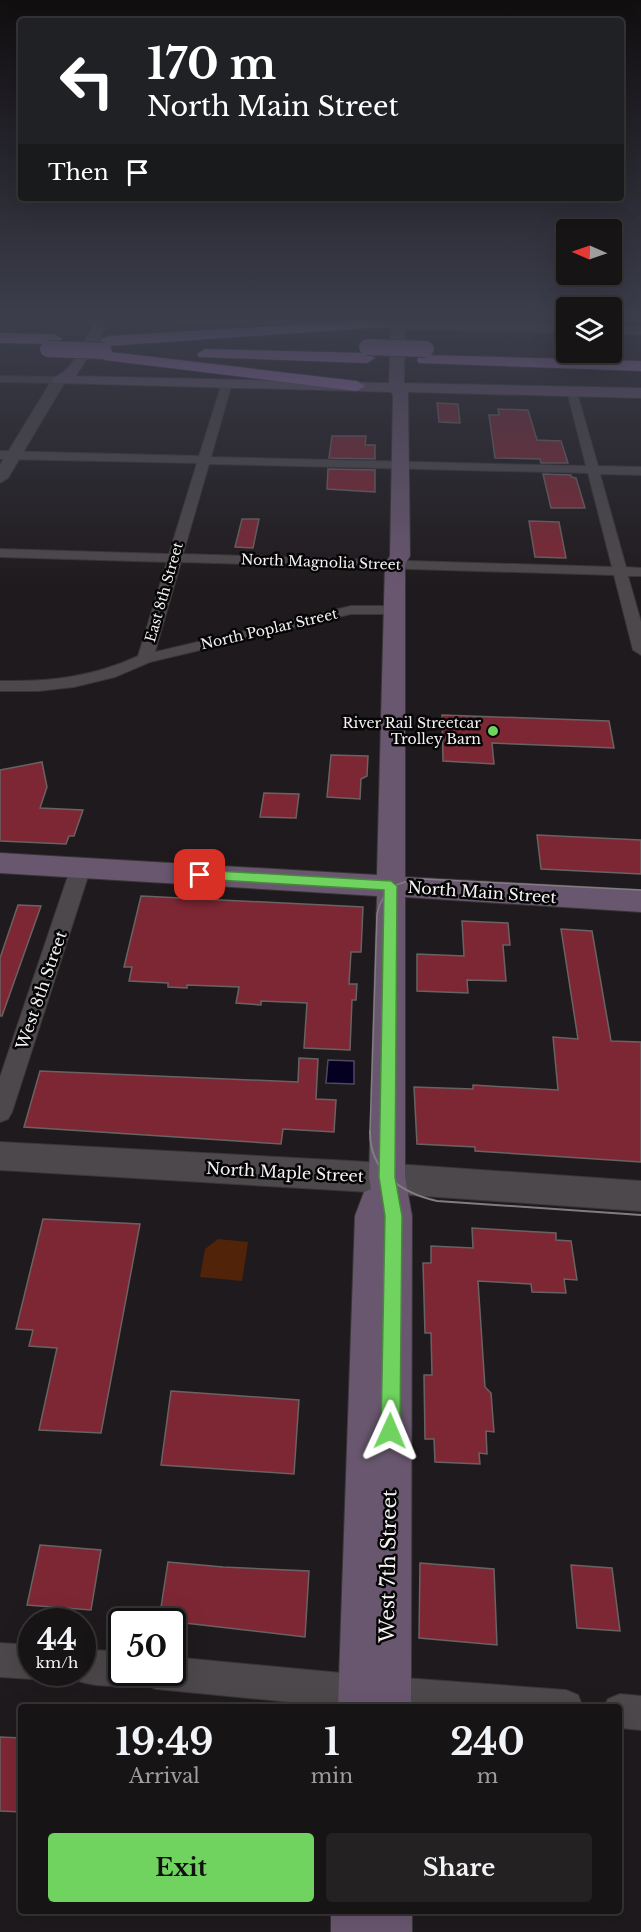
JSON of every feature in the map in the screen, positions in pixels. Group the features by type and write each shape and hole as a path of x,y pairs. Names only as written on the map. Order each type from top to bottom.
{"main road":[{"name":"West 7th Street","path":"375,1700 394,1216 387,1178 394,610 395,564 400,556 395,465 400,409"},
{"name":"North Main Street","path":"0,864 641,901"},
{"path":"358,1914 358,1932"},
{"path":"385,1914 385,1932"}],"street":[{"path":"0,478 7,455 39,409"},
{"name":"East 8th Street","path":"1,686 49,687 71,684 109,675 145,659 219,409"},
{"path":"577,409 641,650"},
{"path":"7,455 641,471"},
{"name":"North Magnolia Street","path":"0,553 641,572"},
{"name":"North Poplar Street","path":"145,659 351,610 394,610"},
{"name":"West 8th Street","path":"0,1112 81,867"},
{"name":"North Maple Street","path":"0,1156 387,1178 641,1196"},
{"path":"0,1659 18,1661"},
{"path":"186,1676 375,1700 484,1704"},
{"path":"622,1711 641,1713"}],"shaded area":[{"path":"328,1060 354,1061 354,1084 326,1083"},
{"path":"218,1239 248,1242 242,1281 200,1277 205,1249"}],"building":[{"path":"438,409 459,409 460,423 439,422"},
{"path":"498,409 528,410 537,440 561,441 568,463 541,463 540,459 495,458 489,415 499,415"},
{"path":"332,436 366,436 365,445 375,445 375,459 329,458"},
{"path":"328,469 375,470 375,492 327,489"},
{"path":"543,474 571,475 576,478 585,508 551,508"},
{"path":"242,519 259,519 253,548 235,547"},
{"path":"529,521 559,522 566,558 535,557"},
{"name":"River Rail Streetcar Trolley Barn","path":"442,715 609,721 614,748 492,743 494,764 443,761"},
{"path":"331,755 368,756 367,776 361,779 360,799 327,797"},
{"path":"42,762 47,787 40,808 83,810 74,836 69,836 66,844 0,841 0,770"},
{"path":"264,793 299,794 296,818 260,817"},
{"path":"537,835 641,840 641,874 541,869"},
{"path":"141,896 363,907 361,952 351,952 349,984 357,984 356,1000 352,1000 350,1050 304,1048 307,1003 261,1001 261,1005 236,1003 239,987 187,985 187,988 168,987 168,983 129,981 132,967 124,967"},
{"path":"18,905 41,906 2,1016 0,1016 0,958"},
{"path":"462,921 508,923 510,945 503,945 506,981 467,980 468,993 417,991 417,954 464,956"},
{"path":"561,929 592,931 611,1041 641,1042 641,1162 475,1151 475,1147 417,1144 414,1087 473,1089 473,1085 558,1090 553,1037 578,1039"},
{"path":"299,1058 318,1059 316,1099 336,1100 334,1132 283,1129 281,1144 24,1127 40,1071 298,1082"},
{"path":"43,1219 140,1224 101,1433 39,1430 57,1348 29,1346 33,1330 16,1329"},
{"path":"472,1228 556,1233 556,1240 571,1241 577,1280 564,1279 566,1293 532,1292 531,1284 478,1281 485,1387 491,1393 494,1432 486,1431 487,1454 479,1453 480,1464 435,1462 434,1439 425,1439 424,1375 432,1375 431,1333 425,1333 423,1263 431,1263 431,1246 473,1248"},
{"path":"171,1391 299,1400 294,1474 161,1465"},
{"path":"40,1545 101,1550 91,1608 27,1605"},
{"path":"168,1562 309,1571 305,1637 186,1623 186,1608 161,1608"},
{"path":"420,1563 494,1569 497,1645 419,1638"},
{"path":"571,1565 612,1568 620,1631 577,1628"},
{"path":"0,1737 18,1738 18,1812 0,1811"}],"tram line":[{"path":"370,1132 377,914 387,892 399,884 423,879 641,890"},
{"path":"370,1132 371,1145 381,1169 400,1186 424,1197 437,1201 641,1215"}],"place":[{"name":"River Rail Streetcar Trolley Barn","path":"493,731"}],"route":[{"path":"200,875 391,886 387,1177 394,1216 390,1431"}]}
